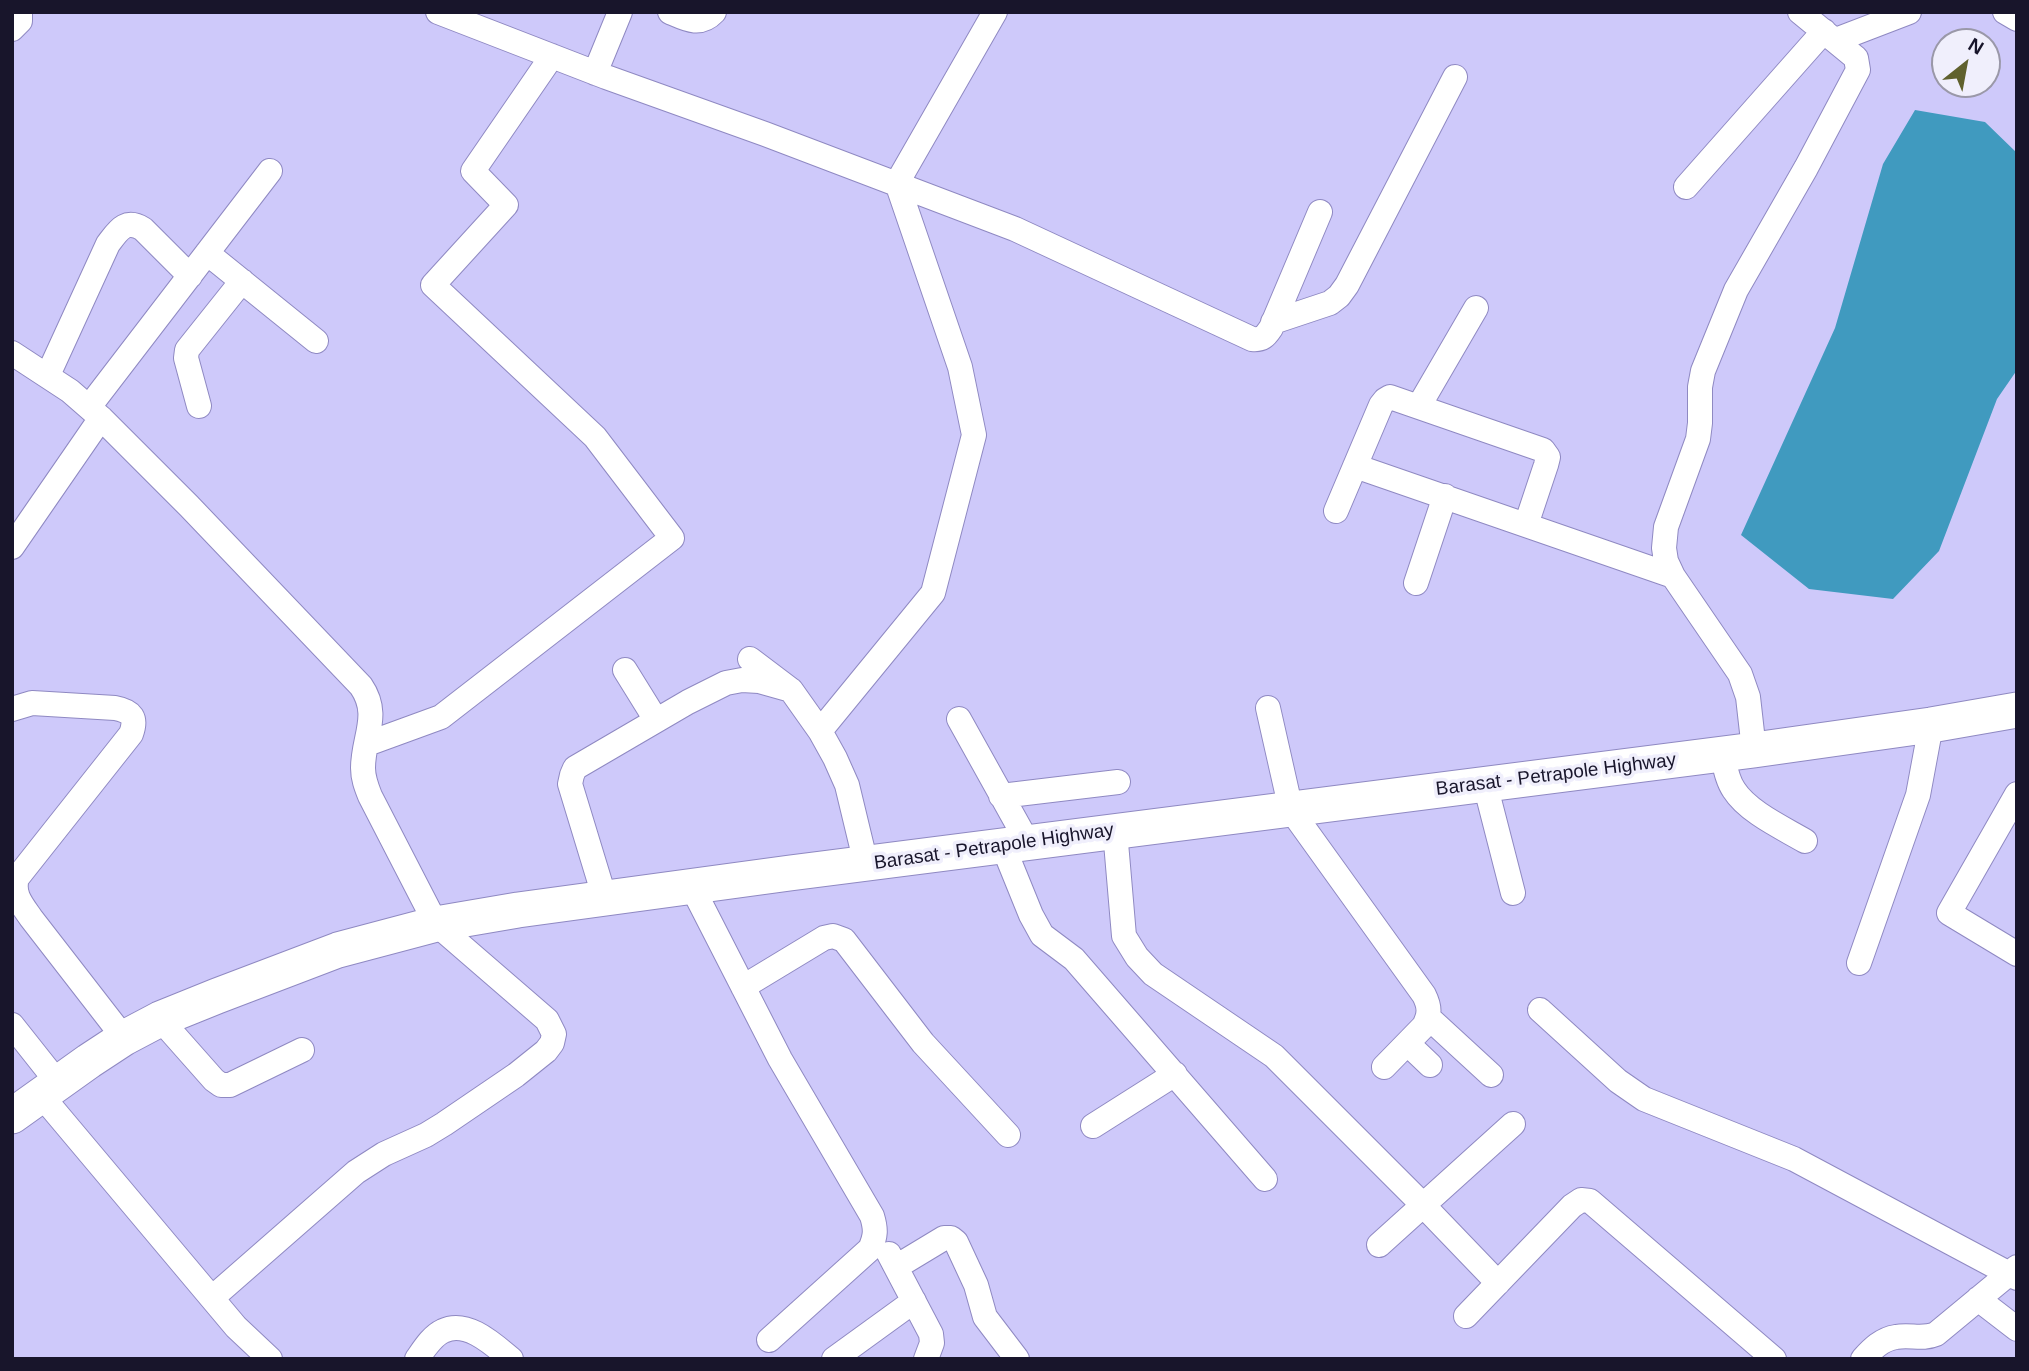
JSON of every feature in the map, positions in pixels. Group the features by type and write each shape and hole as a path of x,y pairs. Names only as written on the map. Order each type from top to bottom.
{"highway":[{"name":"Barasat - Petrapole Highway","path":"12,1116 124,1038 160,1020 338,950 436,925 692,887 1738,752 2017,710"}],"street":[{"path":"12,29 20,21 20,12"},
{"path":"438,12 1015,229 1252,339 1260,340 1273,322 1320,212"},
{"path":"595,73 621,12"},
{"path":"670,12 701,22 714,12"},
{"path":"820,731 933,593 974,435 960,367 897,183 995,12"},
{"path":"1800,12 1856,58 1858,70 1736,290 1703,371 1698,439 1666,527 1664,548 1673,576 1740,674 1748,697 1732,788 1749,807 1805,841"},
{"path":"1686,187 1830,35 1909,12"},
{"path":"2005,12 2017,19"},
{"path":"367,744 441,717 672,538 594,437 433,285 506,205 473,171 552,57"},
{"path":"1273,322 1330,303 1339,296 1455,77"},
{"path":"12,547 95,412 190,276 270,171"},
{"path":"48,375 108,244 121,227 127,224 143,229 190,276"},
{"path":"207,253 316,341"},
{"path":"198,406 186,358 187,350 242,281"},
{"path":"1419,406 1476,308"},
{"path":"12,353 48,375 95,412 189,506 369,696 371,709 363,777 370,796 436,925 547,1020 554,1034 546,1051 516,1075 444,1124 419,1139 384,1154 356,1172 212,1298"},
{"path":"1336,511 1385,400 1390,397 1543,450 1548,457 1525,525"},
{"path":"1355,466 1673,576"},
{"path":"1416,583 1445,496"},
{"path":"750,659 791,690 820,731 847,785 866,864"},
{"path":"625,670 656,720"},
{"path":"605,899 570,784 575,768 726,683 760,681 791,690"},
{"path":"12,709 32,703 115,708 126,710 133,718 131,734 17,878 13,887 18,900 31,918 124,1038"},
{"path":"1268,708 1291,810 1430,1007 1429,1018 1424,1026 1384,1067"},
{"path":"960,719 1001,796 1031,915 1042,935 1074,959 1265,1178"},
{"path":"1859,963 1918,795 1931,725"},
{"path":"1001,796 1118,782"},
{"path":"1485,783 1513,893"},
{"path":"2017,794 1949,913 2017,954"},
{"path":"1115,831 1124,936 1137,957 1153,974 1274,1056 1498,1283"},
{"path":"692,887 780,1059 873,1216 876,1228 931,1334 932,1343 926,1359"},
{"path":"743,987 824,938 833,936 844,940 923,1043 1008,1135"},
{"path":"1540,1010 1618,1081 1644,1099 1794,1159 2014,1272 1936,1334 1927,1338 1898,1336 1876,1346 1863,1359"},
{"path":"1429,1018 1491,1075"},
{"path":"160,1020 221,1085 230,1085 302,1050"},
{"path":"12,1025 49,1089 212,1298 236,1327 270,1359"},
{"path":"1408,1044 1430,1065"},
{"path":"1093,1126 1175,1074"},
{"path":"1379,1245 1514,1124"},
{"path":"1466,1316 1572,1206 1581,1200 1590,1200 1774,1359"},
{"path":"768,1340 870,1248 876,1228"},
{"path":"896,1267 944,1238 951,1238 956,1242 975,1285 985,1317 1017,1359"},
{"path":"1978,1299 2017,1329"},
{"path":"834,1359 914,1301"},
{"path":"417,1359 444,1330 457,1328 474,1332 511,1359"}],"water":[{"path":"1915,110 1985,122 2017,153 2017,370 1997,399 1939,551 1893,599 1809,589 1741,535 1835,328 1883,164"}]}
